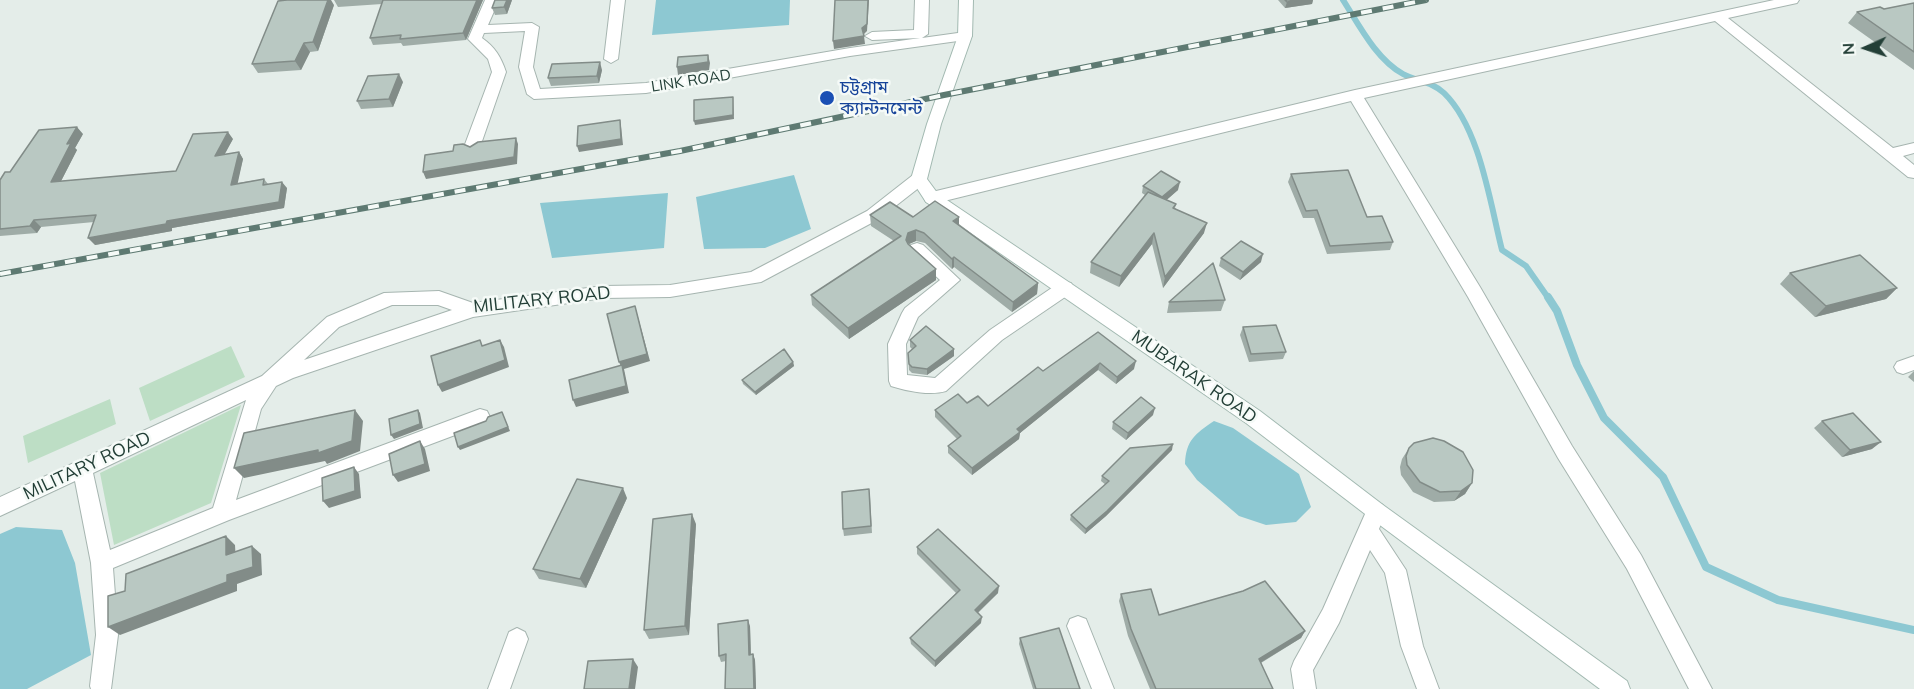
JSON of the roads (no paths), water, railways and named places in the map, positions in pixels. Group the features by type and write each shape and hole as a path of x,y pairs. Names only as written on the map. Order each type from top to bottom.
{"street":[{"path":"472,147 499,72 495,59 486,47 475,39 492,0"},
{"path":"610,59 618,0"},
{"path":"872,36 921,34 922,0"},
{"path":"919,179 934,124 965,36 966,0"},
{"path":"932,198 1355,95 1792,0"},
{"path":"1717,16 1914,173"},
{"name":"LINK ROAD","path":"481,29 532,27 526,67 534,94 646,88 850,52 965,36"},
{"path":"1355,95 1474,292 1565,452 1634,562 1701,689"},
{"path":"1890,154 1914,148"},
{"name":"MUBARAK ROAD","path":"919,179 932,198 1253,417 1376,511 1619,689"},
{"name":"MILITARY ROAD","path":"0,507 269,381 333,322 390,298 439,298 472,310 603,292 670,291 755,278 873,215 919,179"},
{"path":"916,249 951,280 910,313 897,344 898,381 939,386 996,335 1065,288"},
{"path":"222,514 252,407 269,381 286,373 472,310"},
{"path":"102,563 222,514 480,417"},
{"path":"82,468 102,563 107,635 101,686"},
{"path":"1305,689 1302,669 1331,615 1376,511"},
{"path":"1368,531 1395,570 1412,646 1428,689"},
{"path":"1078,626 1103,689"},
{"path":"499,689 517,639"}],"water":[{"path":"656,0 790,0 789,25 652,35"},
{"path":"794,175 811,229 765,248 704,249 696,197"},
{"path":"668,193 664,248 552,258 540,203"},
{"path":"1214,421 1233,428 1299,474 1311,507 1296,522 1266,525 1239,516 1197,480 1185,464 1187,449 1193,438"},
{"path":"16,527 62,530 75,563 91,655 27,689 0,689 0,534"}],"waterway":[{"path":"1343,0 1384,60 1403,74 1440,89 1456,108 1467,126 1482,167 1502,250 1526,266 1549,299"},
{"path":"1548,297 1557,311 1577,365 1604,418 1663,477 1706,567 1778,600 1914,630"}],"railway":[{"path":"0,274 680,151 944,95 1426,0"}],"place":[{"name":"চট্টগ্রাম ক্যান্টনমেন্ট","path":"827,98"}]}
